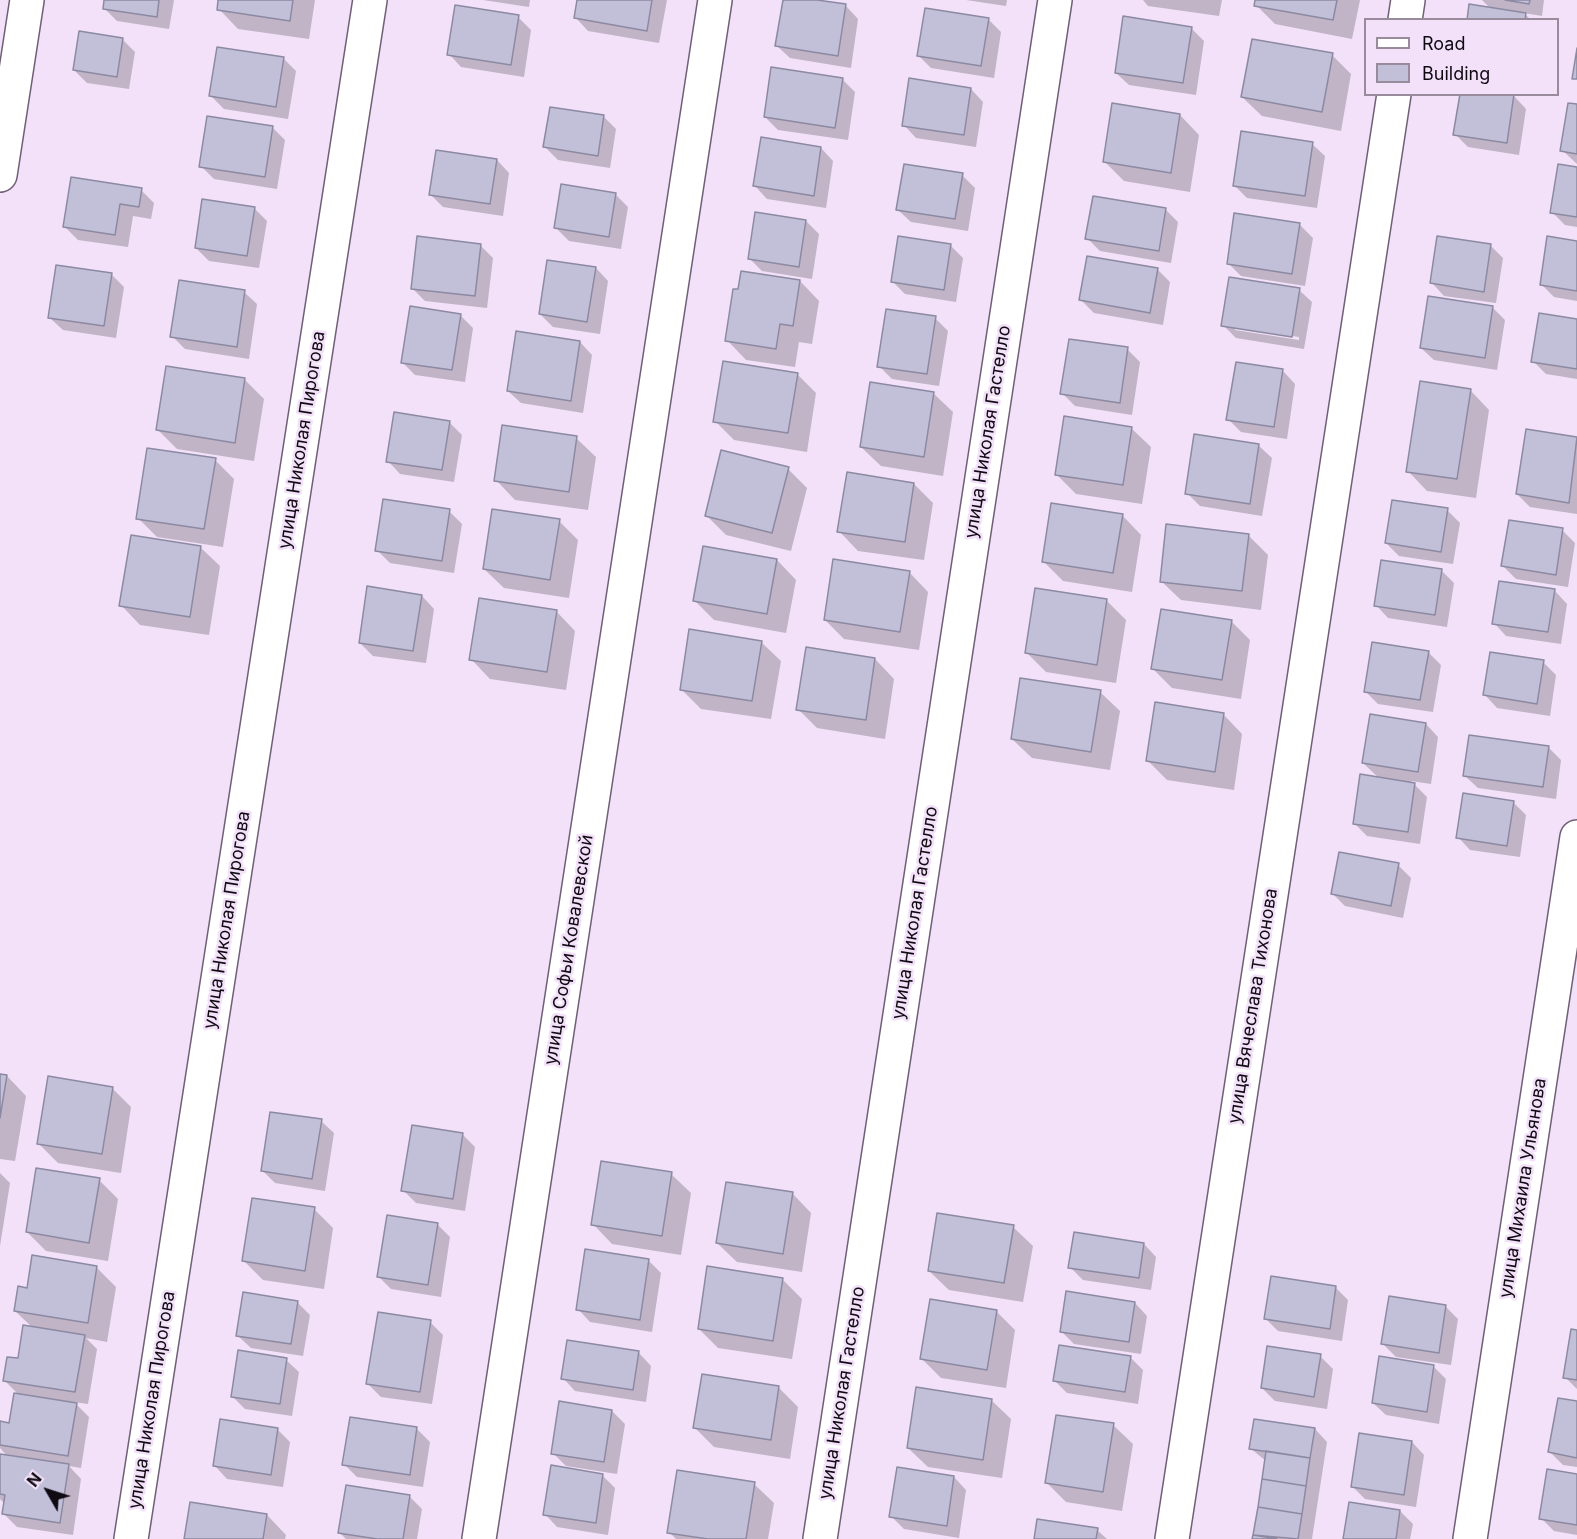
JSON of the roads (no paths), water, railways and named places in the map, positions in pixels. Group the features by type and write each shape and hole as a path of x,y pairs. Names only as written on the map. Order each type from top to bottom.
{"street":[{"path":"0,175 27,0"},
{"name":"улица Николая Пирогова","path":"131,1539 370,0"},
{"name":"улица Софьи Ковалевской","path":"479,1539 715,0"},
{"name":"улица Николая Гастелло","path":"820,1539 1055,0"},
{"path":"1405,18 1408,0"},
{"name":"улица Вячеслава Тихонова","path":"1172,1539 1394,96"},
{"name":"улица Михаила Ульянова","path":"1470,1539 1577,837"}]}
